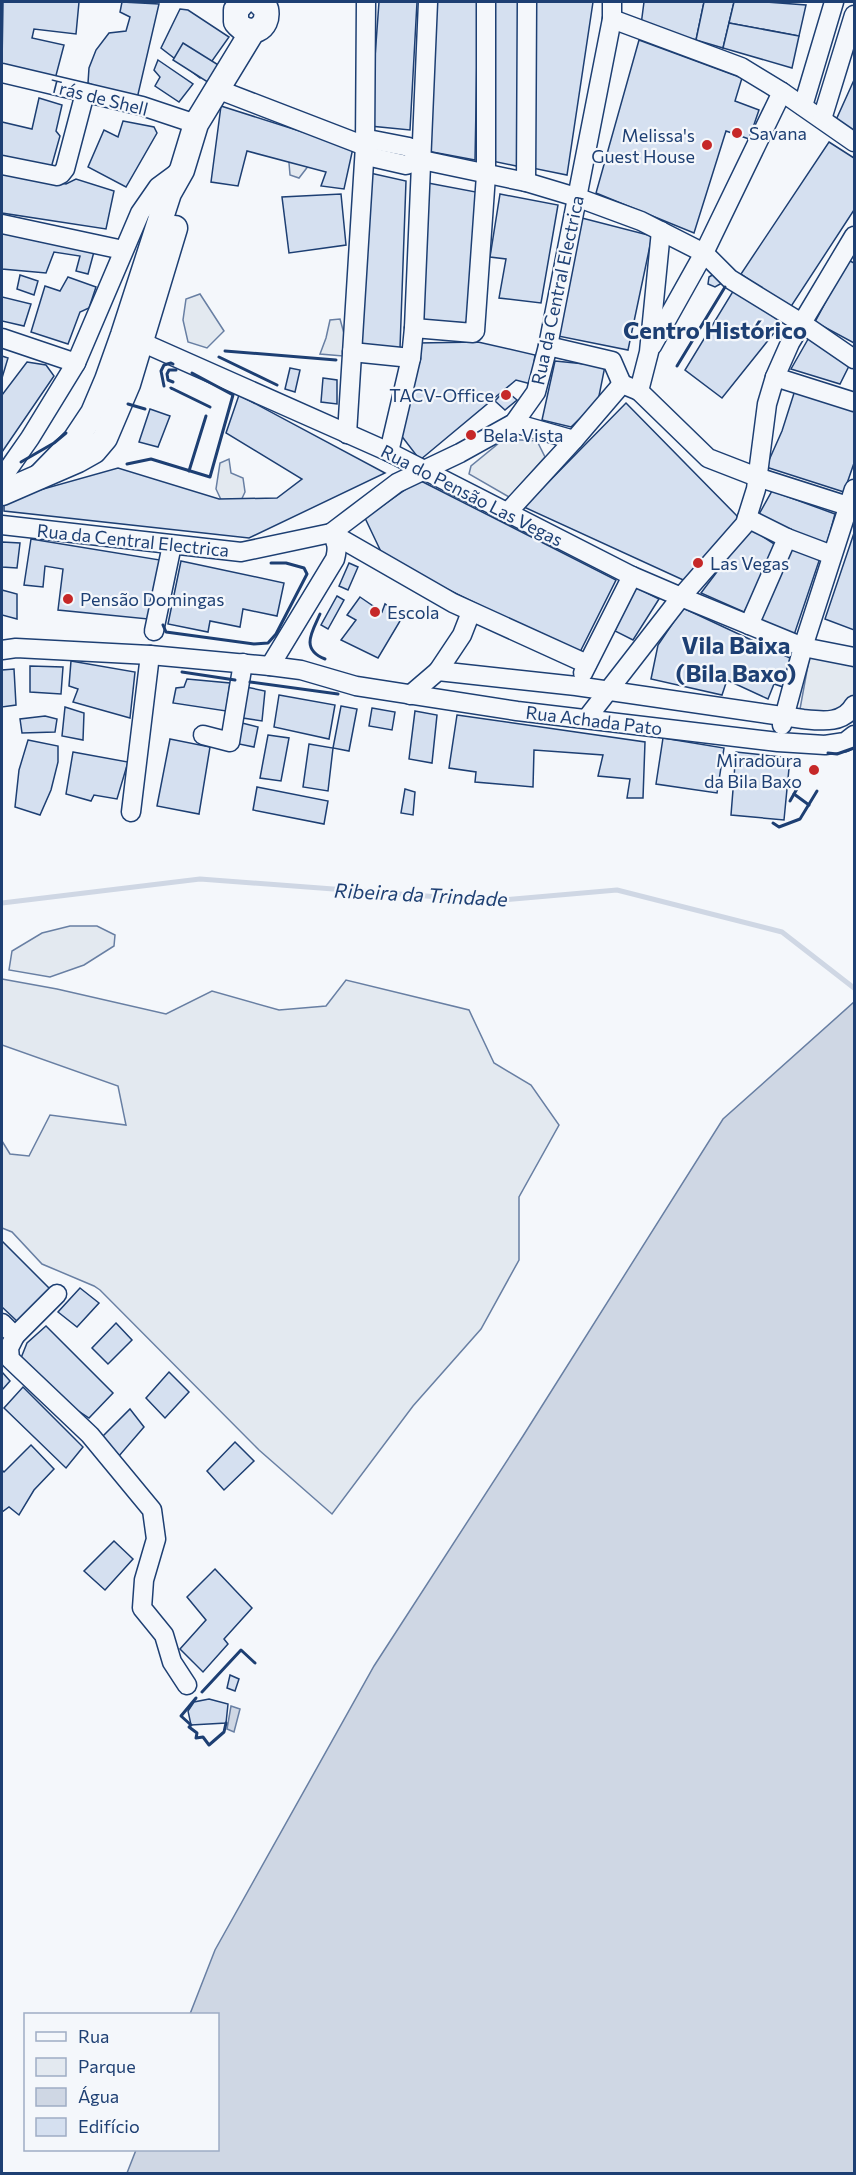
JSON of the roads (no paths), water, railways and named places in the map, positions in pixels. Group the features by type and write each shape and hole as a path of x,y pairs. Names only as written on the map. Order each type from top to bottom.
{"main road":[{"path":"2,493 78,460 94,451 105,438 128,384 132,338 169,193 182,170 196,123 252,32 246,31 236,22 235,16 249,2"}],"street":[{"path":"347,434 365,146 366,2"},
{"path":"389,452 411,358 414,328 428,2"},
{"path":"414,328 475,332 486,175 486,2"},
{"path":"526,182 527,2"},
{"path":"803,106 834,2"},
{"path":"612,10 741,67 855,142"},
{"name":"Rua da Central Electrica","path":"2,525 242,552 331,533 389,488 514,423 536,392 548,346 612,10"},
{"path":"822,119 855,15"},
{"name":"Trás de Shell","path":"2,73 142,106 196,123"},
{"path":"217,89 365,146 370,158 406,165 422,160 526,182 576,197 641,221 704,254 730,279 855,358"},
{"path":"507,513 574,441 631,387 704,254 782,92"},
{"path":"2,165 57,176 61,174 65,169 85,93"},
{"path":"2,478 30,438 76,363 140,213 158,187 182,170"},
{"path":"2,224 123,250"},
{"path":"649,352 661,231"},
{"path":"587,718 681,597 745,524 756,489 767,404 775,377 790,343 849,256 855,236"},
{"path":"2,338 76,363"},
{"name":"Rua do Pensão Las Vegas","path":"132,338 389,452 632,576 803,647 855,657"},
{"path":"548,346 612,361 631,387 708,458 757,477 851,507"},
{"path":"352,352 411,358"},
{"path":"775,377 855,402"},
{"path":"514,423 574,441"},
{"path":"778,742 803,647 832,555 851,507 855,489"},
{"path":"747,518 788,538 832,555"},
{"path":"331,533 471,612 587,664"},
{"path":"270,666 335,559 338,550 337,542 331,533"},
{"path":"749,625 788,538"},
{"path":"154,631 172,545"},
{"path":"576,686 632,576"},
{"path":"410,695 438,671 462,635 471,612"},
{"name":"Rua Achada Pato","path":"2,650 16,648 150,655 243,663 301,670 356,686 518,711 778,742 825,745 850,738"},
{"path":"131,812 150,655"},
{"path":"203,735 230,742 243,663"},
{"name":"Rua Achada Pato","path":"438,671 576,686 824,721 840,718 851,711 855,705"},
{"path":"57,1294 15,1336 9,1348 10,1359 90,1435 153,1510 156,1539 144,1580 142,1608 164,1635 172,1662 187,1685"},
{"path":"2,1323 15,1336"}],"water":[{"path":"854,1002 854,2173 127,2173 136,2151 219,2151 219,2013 190,2013 215,1950 374,1666 523,1436 723,1119"},
{"path":"231,1706 240,1709 234,1732 227,1729"}],"waterway":[{"name":"Ribeira da Trindade","path":"2,903 200,879 492,901 617,890 782,932 854,988"}],"place":[{"name":"Savana","path":"737,133"},
{"name":"Melissa's Guest House","path":"707,145"},
{"name":"TACV-Office","path":"506,395"},
{"name":"Bela Vista","path":"471,435"},
{"name":"Las Vegas","path":"698,563"},
{"name":"Pensão Domingas","path":"68,599"},
{"name":"Escola","path":"375,612"},
{"name":"Miradoura da Bila Baxo","path":"814,770"}],"district":[{"name":"Centro Histórico","path":"715,329"},
{"name":"Vila Baixa (Bila Baxo)","path":"736,658"}]}
